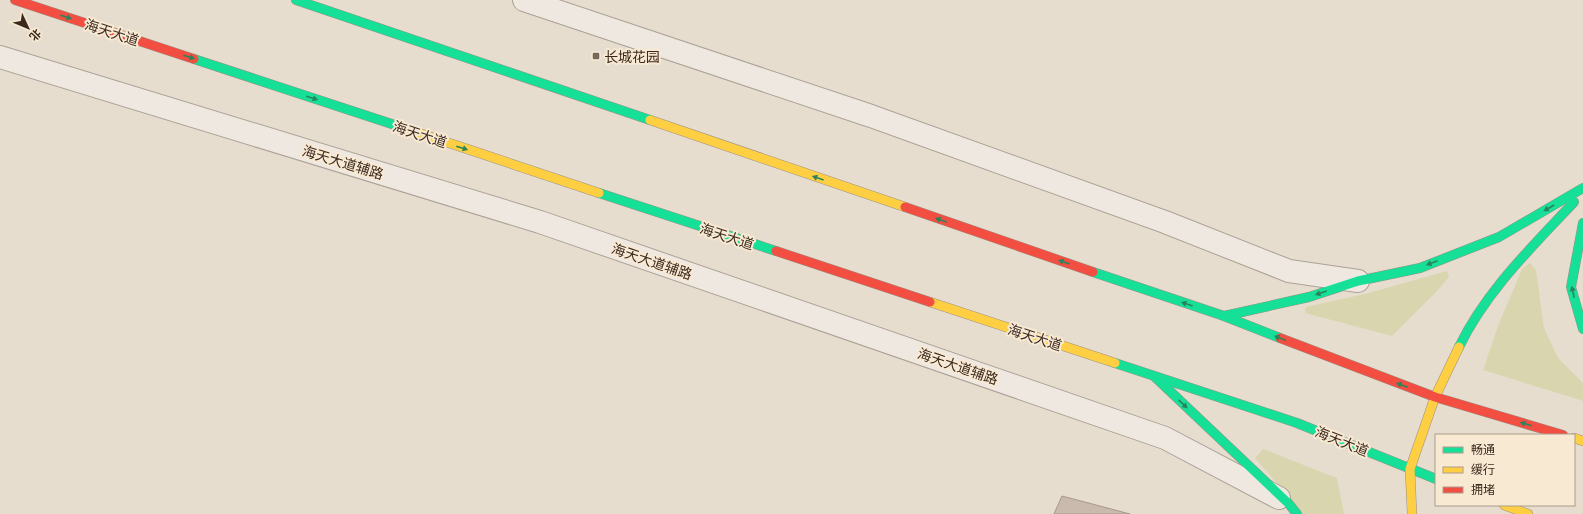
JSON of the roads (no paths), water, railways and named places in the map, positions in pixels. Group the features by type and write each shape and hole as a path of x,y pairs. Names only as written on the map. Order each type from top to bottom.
{"main road":[{"name":"海天大道","path":"15,0 1297,423 1435,479"},
{"path":"296,0 1224,316 1435,397 1560,434"},
{"path":"1224,316 1309,297 1358,281 1420,268 1499,237 1583,188"},
{"path":"1412,514 1410,469 1435,397 1469,326 1508,272 1583,191"},
{"path":"1583,223 1571,287 1583,329"},
{"path":"1155,377 1293,509"},
{"path":"1507,506 1528,514"}],"street":[{"path":"524,0 872,116 1157,220 1289,271 1358,281"},
{"name":"海天大道辅路","path":"0,57 540,222 1165,438 1293,509"}],"place":[{"name":"长城花园","path":"596,56"}]}
